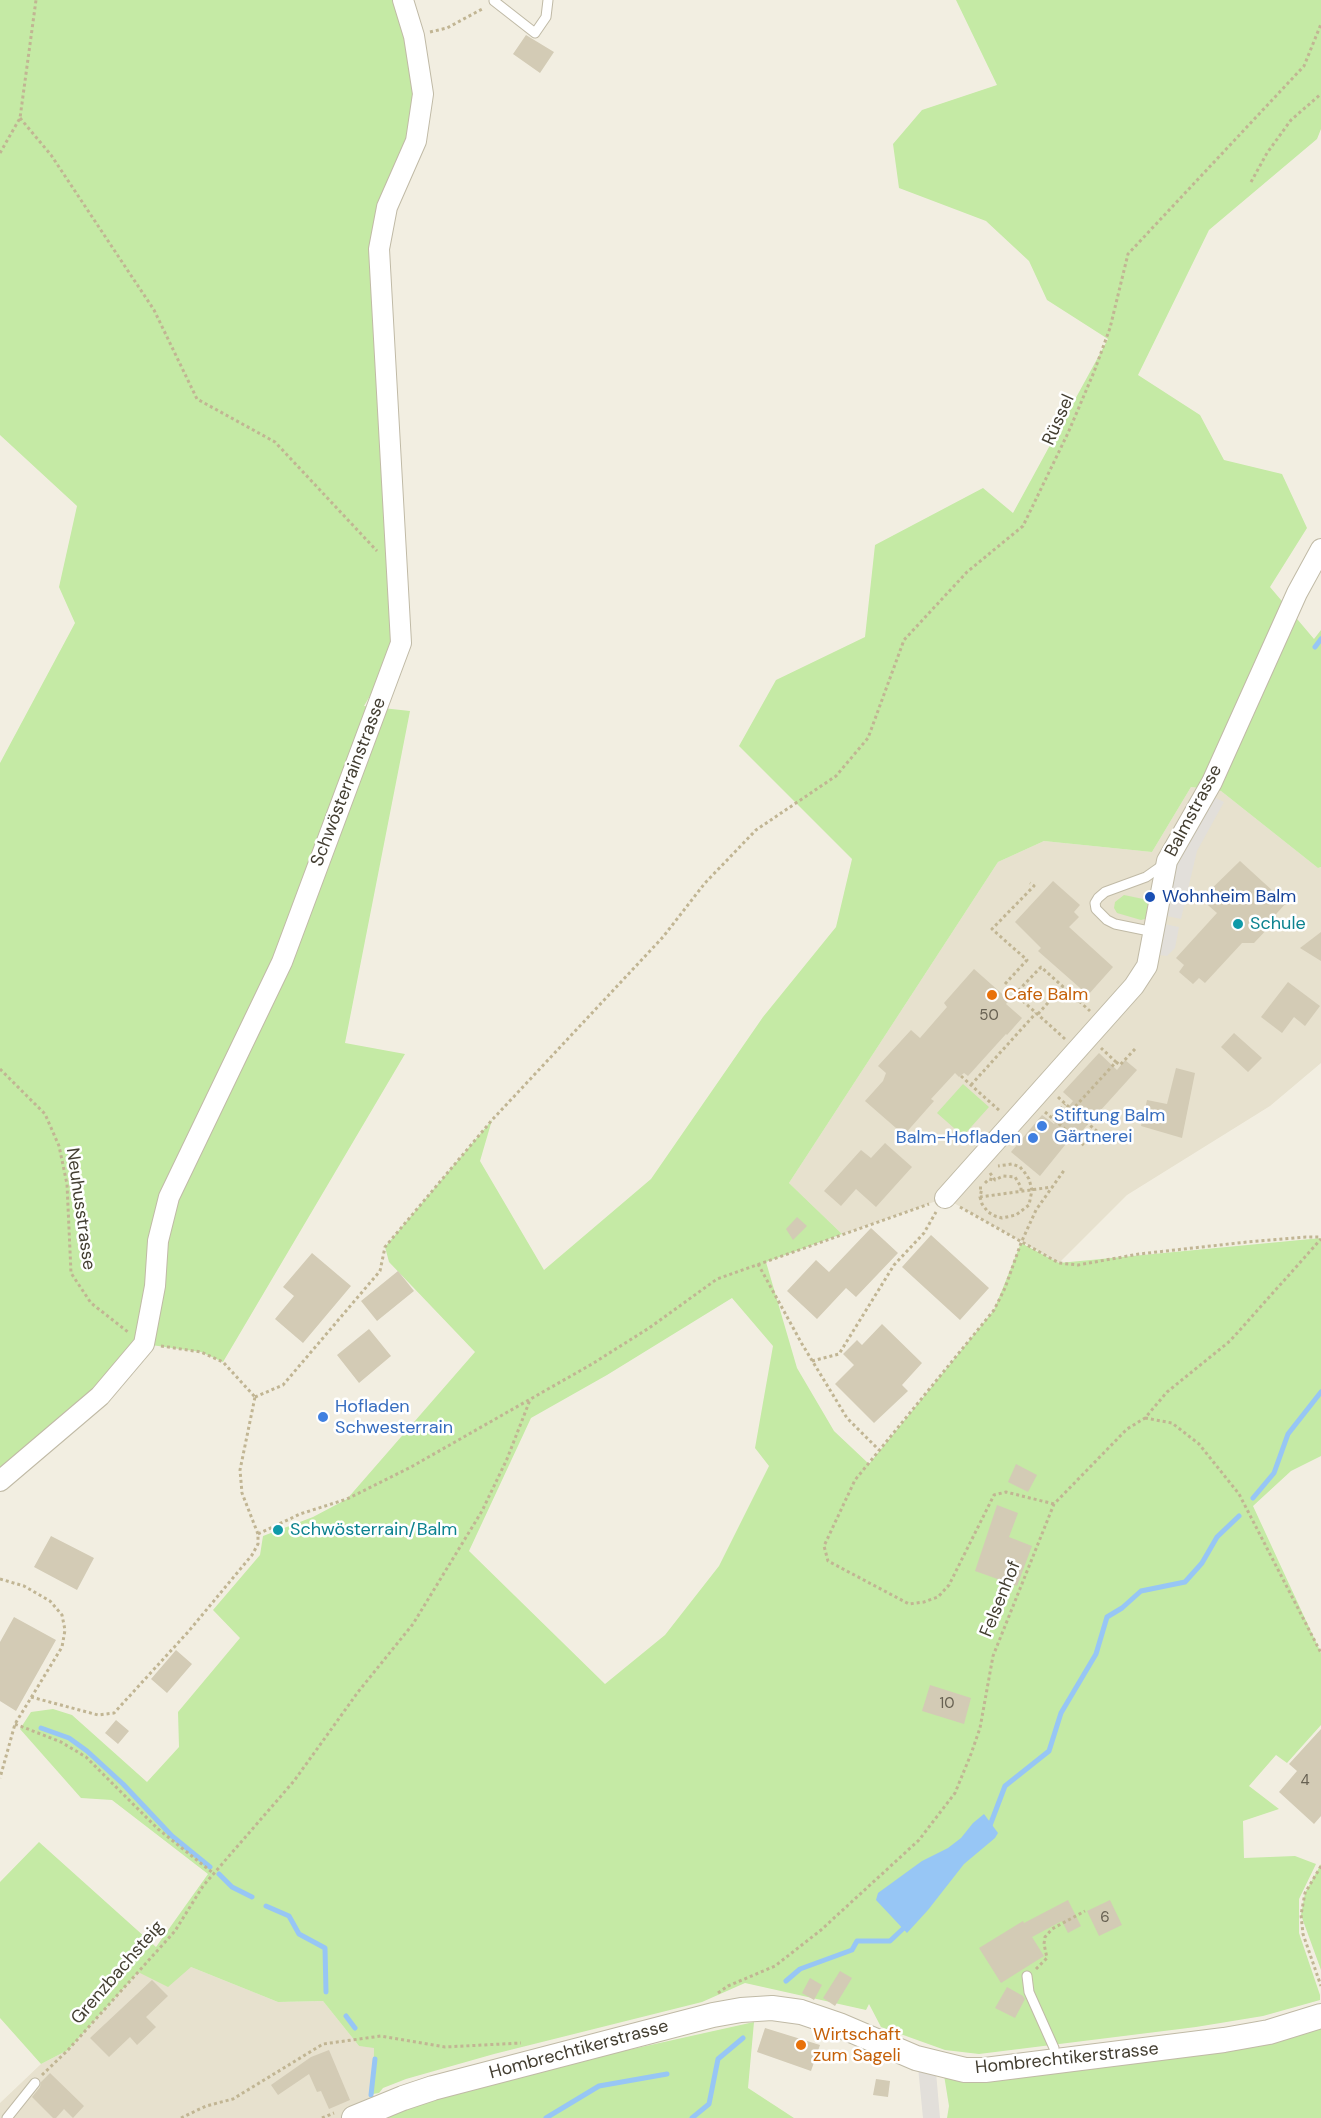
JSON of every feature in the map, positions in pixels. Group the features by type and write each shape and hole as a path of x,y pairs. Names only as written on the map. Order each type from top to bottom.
{"street":[{"name":"Schwösterrainstrasse","path":"0,1481 100,1396 144,1344 155,1286 158,1241 169,1197 282,962 401,642 379,249 387,207 416,141 423,94 414,36 403,0"},
{"name":"Balmstrasse","path":"951,1191 1141,977 1147,966 1167,861 1212,782 1297,593 1321,549"},
{"name":"Hombrechtikerstrasse","path":"354,2118 433,2088 713,2015 758,2008 787,2009 814,2016 916,2058 964,2070 985,2070 1224,2040 1269,2032 1321,2016"}],"lane":[{"path":"494,1 535,33 546,17 548,0"},
{"path":"1154,932 1114,924 1096,909 1095,903 1105,892 1146,877 1167,861"},
{"path":"1027,1976 1029,1992 1054,2048"},
{"path":"8,2118 35,2083"}],"path":[{"path":"0,153 20,118 36,0"},
{"path":"414,36 447,28 494,1"},
{"name":"Rüssel","path":"255,1397 283,1385 380,1271 385,1248 492,1119 663,937 705,883 756,830 836,776 868,738 904,640 967,572 1023,526 1068,433 1094,372 1110,328 1128,254 1304,66 1321,24"},
{"path":"1251,182 1266,153 1291,120 1321,93"},
{"path":"20,118 51,155 153,310 197,399 275,442 398,573"},
{"path":"1005,984 1027,960 992,929 1034,886 1030,884"},
{"path":"1095,1016 1041,967 1015,994 1037,1014 1120,1065 1135,1049"},
{"path":"971,1085 1063,986"},
{"path":"1072,1110 1116,1062"},
{"name":"Neuhusstrasse","path":"0,1069 45,1114 59,1146 67,1184 71,1273 91,1303 144,1344"},
{"path":"961,1076 1013,1123"},
{"path":"1055,1076 1064,1088 1057,1096 1099,1133"},
{"path":"1032,1101 1086,1147"},
{"path":"1052,1118 1066,1104"},
{"path":"258,1534 300,1514 347,1499 411,1467 530,1400 649,1328 717,1279 951,1191 982,1188 980,1197 982,1204 995,1216 1010,1217 1022,1212 1029,1205 1032,1190 1029,1179 1020,1167 1012,1164 988,1171 995,1180"},
{"path":"1054,1504 1006,1492 994,1495 948,1585 939,1597 924,1602 909,1604 828,1561 825,1546 855,1480 994,1310 1036,1210 1065,1169"},
{"path":"986,1183 989,1179 995,1180 1004,1176 1015,1178 1021,1187 1021,1192"},
{"path":"980,1197 1052,1187"},
{"path":"951,1191 1021,1243 1059,1263 1078,1265 1139,1254 1247,1242 1321,1238"},
{"path":"812,1361 839,1354 894,1265 924,1233 951,1191"},
{"name":"Felsenhof","path":"713,2015 711,1998 728,1986 776,1966 821,1930 919,1840 955,1793 971,1754 980,1728 993,1656 1054,1504 1128,1429 1145,1418 1167,1392 1230,1341 1321,1238"},
{"path":"758,1264 847,1418 879,1451"},
{"path":"31,1697 98,1715 110,1715 117,1711 248,1561 258,1544 258,1534 242,1493 240,1470 255,1397 223,1362 201,1352 144,1344"},
{"name":"Grenzbachsteig","path":"35,2083 68,2050 175,1930 213,1873 294,1781 358,1692 413,1624 482,1511 507,1460 530,1400"},
{"path":"1145,1418 1172,1423 1199,1444 1239,1494 1321,1653"},
{"path":"0,1579 24,1586 41,1595 57,1607 65,1622 62,1647 15,1724 0,1778"},
{"path":"15,1724 64,1743 89,1759 158,1829 213,1873"},
{"path":"1321,1866 1305,1893 1301,1915 1303,1935 1321,1986"},
{"path":"1027,1976 1047,1958 1045,1937 1052,1929 1084,1911"},
{"path":"181,2118 206,2106 233,2098 323,2044 381,2036 445,2047 509,2043"}],"shaded area":[{"path":"1191,787 1221,791 1318,868 1321,867 1321,1063 1270,1106 1127,1195 1059,1263 945,1198 842,1234 789,1183 998,862 1044,841 1152,852"},
{"path":"1212,796 1224,802 1197,851 1181,919 1167,916 1176,865 1184,845"},
{"path":"1164,924 1179,927 1175,948 1167,956 1159,955"},
{"path":"191,1967 278,2002 323,2001 359,2046 374,2047 373,2110 354,2118 0,2118 0,2103 41,2064 68,2050 138,1972"},
{"path":"918,2067 936,2072 940,2118 923,2118"}],"green space":[{"path":"0,0 403,0 423,94 387,207 401,643 364,706 410,711 345,1043 405,1054 223,1362 201,1352 144,1344 0,1481 0,763 75,623 59,587 77,506 0,435"},
{"path":"956,0 1321,0 1321,129 1317,139 1209,230 1138,375 1200,415 1224,460 1282,474 1307,528 1270,587 1314,639 1321,630 1321,867 1318,868 1221,791 1191,787 1152,852 1044,841 998,862 789,1183 842,1234 766,1262 797,1368 834,1431 869,1464 994,1310 1021,1243 1059,1263 1321,1238 1321,1456 1291,1471 1253,1506 1321,1653 1321,1725 1287,1763 1276,1755 1249,1786 1279,1809 1243,1821 1244,1858 1295,1856 1316,1864 1299,1899 1299,1933 1320,2000 1263,2016 1196,2027 979,2054 945,2050 881,2027 869,2004 866,2010 745,1983 702,2002 494,2054 406,2079 373,2094 374,2048 359,2046 323,2001 278,2002 191,1967 168,1987 138,1972 68,2050 41,2064 0,2018 0,1882 39,1842 156,1947 208,1874 112,1800 81,1798 20,1729 31,1712 53,1709 72,1715 147,1782 179,1747 178,1712 240,1638 213,1610 260,1555 263,1536 313,1517 347,1499 475,1352 389,1262 385,1247 492,1120 480,1161 544,1270 651,1179 763,1017 836,927 852,859 739,746 776,680 865,637 875,545 983,488 1013,513 1108,339 1047,300 1029,261 986,221 899,188 893,144 922,110 997,85","holes":["732,1298 773,1346 755,1448 769,1466 719,1566 665,1635 605,1684 469,1551 531,1418 607,1375"]},
{"path":"1124,895 1150,902 1145,919 1141,920 1117,913 1114,908 1115,902"},
{"path":"963,1084 989,1107 963,1136 937,1113"},
{"path":"1321,1864 1321,1970 1301,1915 1305,1893"},
{"path":"754,2022 748,2088 794,2118 365,2118 610,2054"},
{"path":"1321,2023 1321,2118 947,2118 949,2106 944,2075"}],"water":[{"path":"984,1814 998,1833 995,1838 964,1864 907,1933 876,1900 878,1893 922,1861 948,1848"}],"building":[{"path":"526,35 554,52 540,73 513,54"},
{"name":"Schule","path":"1240,861 1286,903 1269,922 1270,926 1254,943 1242,943 1205,983 1199,978 1193,984 1179,972 1184,965 1176,958 1217,913 1201,899"},
{"path":"1053,881 1080,905 1074,912 1079,917 1069,927 1113,967 1088,995 1038,951 1041,948 1015,922"},
{"path":"1321,932 1321,961 1300,948"},
{"path":"974,969 1009,1000 1006,1004 1022,1018 968,1076 964,1073 959,1077 955,1073 931,1099 934,1101 904,1135 865,1101 883,1081 886,1073 878,1066 911,1030 920,1038 947,1007 944,1003"},
{"path":"1288,982 1320,1006 1305,1026 1294,1017 1282,1033 1261,1017"},
{"path":"1234,1033 1262,1058 1248,1072 1221,1047"},
{"path":"1099,1053 1117,1070 1125,1060 1137,1070 1081,1132 1078,1129 1040,1176 1011,1152 1042,1115 1054,1124 1073,1101 1063,1092"},
{"path":"1176,1068 1195,1073 1182,1138 1141,1126 1147,1100 1167,1104"},
{"path":"885,1143 912,1167 876,1207 856,1189 841,1206 824,1191 861,1150 871,1158"},
{"path":"797,1217 807,1226 793,1240 786,1229"},
{"path":"871,1228 898,1253 856,1297 846,1288 817,1319 787,1291 816,1260 829,1272"},
{"path":"931,1235 989,1288 960,1320 902,1267"},
{"path":"312,1253 351,1286 303,1343 275,1319 294,1296 283,1287"},
{"path":"398,1271 414,1291 377,1321 361,1301"},
{"path":"882,1324 922,1363 902,1385 908,1391 874,1423 835,1384 854,1365 843,1354 857,1340 862,1345"},
{"path":"369,1329 391,1356 359,1383 337,1355"},
{"path":"1016,1464 1037,1475 1028,1492 1008,1482"},
{"path":"997,1505 1018,1513 1009,1537 1032,1546 1017,1586 975,1571"},
{"path":"51,1536 94,1558 77,1590 34,1567"},
{"path":"14,1617 56,1640 16,1711 0,1701 0,1642"},
{"path":"176,1650 192,1664 167,1693 151,1679"},
{"path":"930,1685 971,1698 964,1724 922,1711"},
{"path":"116,1720 129,1731 118,1744 105,1733"},
{"path":"1321,1729 1321,1816 1314,1824 1279,1792 1297,1771 1289,1764"},
{"path":"1068,1900 1081,1926 1068,1933 1062,1921 1032,1937 1044,1956 1001,1983 979,1948 1023,1921 1024,1923"},
{"path":"1110,1900 1122,1925 1099,1936 1087,1911"},
{"path":"840,1971 852,1978 835,2006 823,1998"},
{"path":"810,1978 822,1985 814,2000 802,1993"},
{"path":"152,1980 168,1996 146,2017 156,2027 137,2045 130,2037 109,2057 90,2038"},
{"path":"1007,1987 1025,1999 1015,2018 995,2008"},
{"path":"765,2028 820,2045 811,2071 757,2052"},
{"path":"329,2050 350,2100 329,2109 321,2091 317,2092 309,2074 278,2095 271,2085 311,2057"},
{"path":"50,2073 84,2106 73,2118 64,2109 56,2118 53,2118 32,2097"},
{"path":"876,2079 890,2081 888,2097 873,2095"}],"waterway":[{"path":"1315,647 1321,639"},
{"path":"1253,1498 1274,1473 1288,1434 1321,1392"},
{"path":"989,1828 1005,1786 1049,1751 1061,1713 1096,1654 1107,1617 1122,1608 1141,1591 1185,1582 1202,1563 1217,1537 1239,1516"},
{"path":"41,1728 69,1738 87,1751 123,1784 172,1836 210,1867"},
{"path":"219,1874 232,1887 252,1897"},
{"path":"266,1906 289,1916 299,1934 325,1948 326,1992"},
{"path":"786,1981 800,1969 852,1950 857,1941 890,1941 908,1924"},
{"path":"346,2016 355,2028"},
{"path":"692,2118 709,2104 718,2059 743,2038"},
{"path":"371,2095 375,2059"},
{"path":"546,2118 599,2086 667,2074"}],"place":[{"name":"Wohnheim Balm","path":"1150,897"},
{"name":"Schule","path":"1238,924"},
{"name":"Cafe Balm","path":"992,995"},
{"name":"Stiftung Balm Gärtnerei","path":"1042,1126"},
{"name":"Balm-Hofladen","path":"1033,1138"},
{"name":"Hofladen Schwesterrain","path":"323,1417"},
{"name":"Schwösterrain/Balm","path":"278,1530"},
{"name":"Wirtschaft zum Sageli","path":"801,2045"}]}
